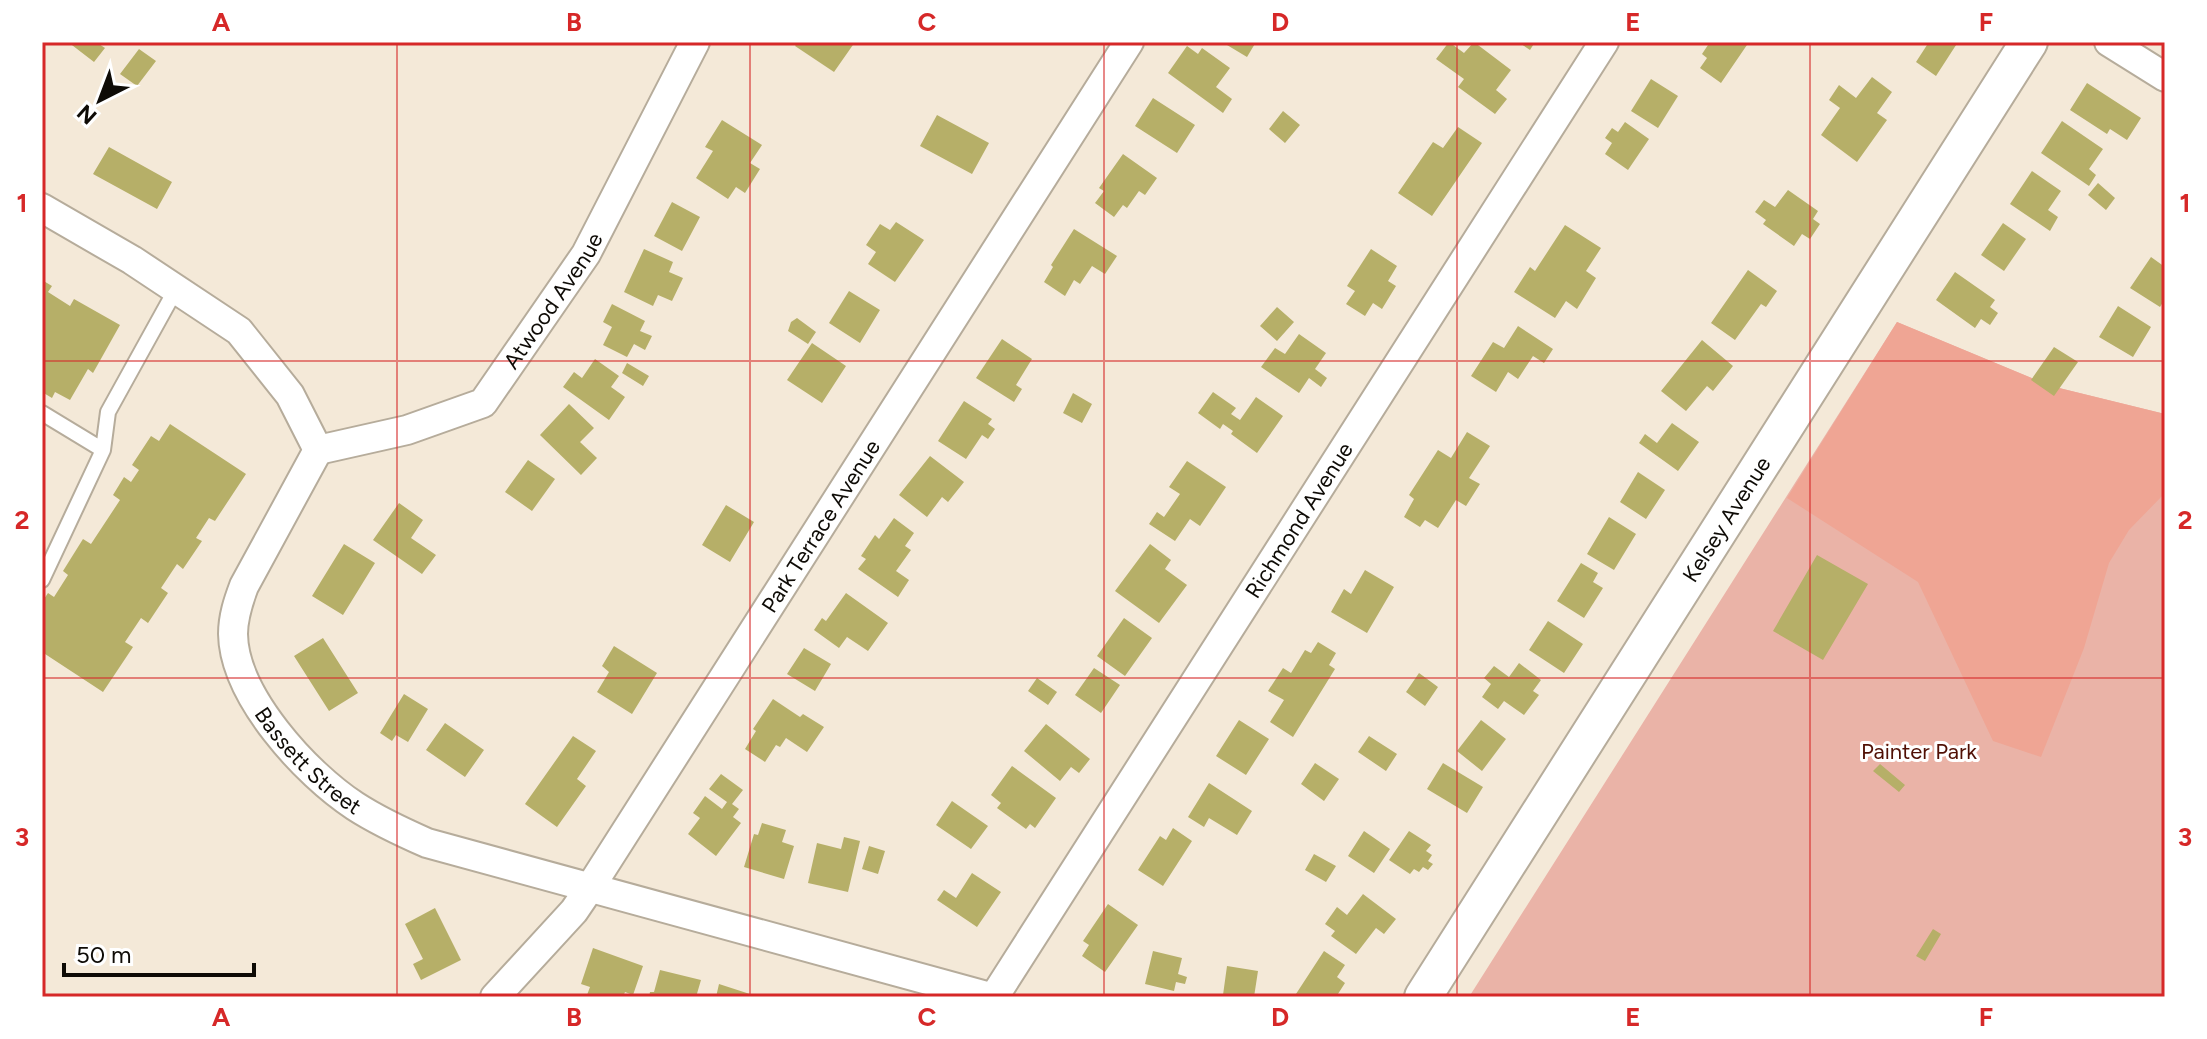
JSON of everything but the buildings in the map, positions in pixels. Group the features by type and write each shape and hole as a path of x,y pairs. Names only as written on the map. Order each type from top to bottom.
{"street":[{"name":"Atwood Avenue","path":"318,450 407,430 483,403 586,254 695,42"},
{"name":"Park Terrace Avenue","path":"495,997 574,911 591,886 1129,42"},
{"name":"Richmond Avenue","path":"992,997 1604,42"},
{"name":"Kelsey Avenue","path":"1423,997 2029,42"},
{"path":"2109,42 2165,77"},
{"path":"42,208 132,260 239,331 290,395 318,450"},
{"name":"Bassett Street","path":"318,450 244,586 236,608 233,635 236,658 265,716 316,775 352,805 382,823 427,843 992,997"}],"lane":[{"path":"42,580 103,450 108,412 176,289"},
{"path":"42,413 103,450"}],"green space":[{"name":"Painter Park","path":"1897,322 2051,386 2165,414 2165,997 1469,997"}],"shaded area":[{"path":"1897,322 2051,386 2165,414 2165,493 2129,530 2109,563 2084,648 2041,757 1993,741 1918,582 1787,498"}]}
